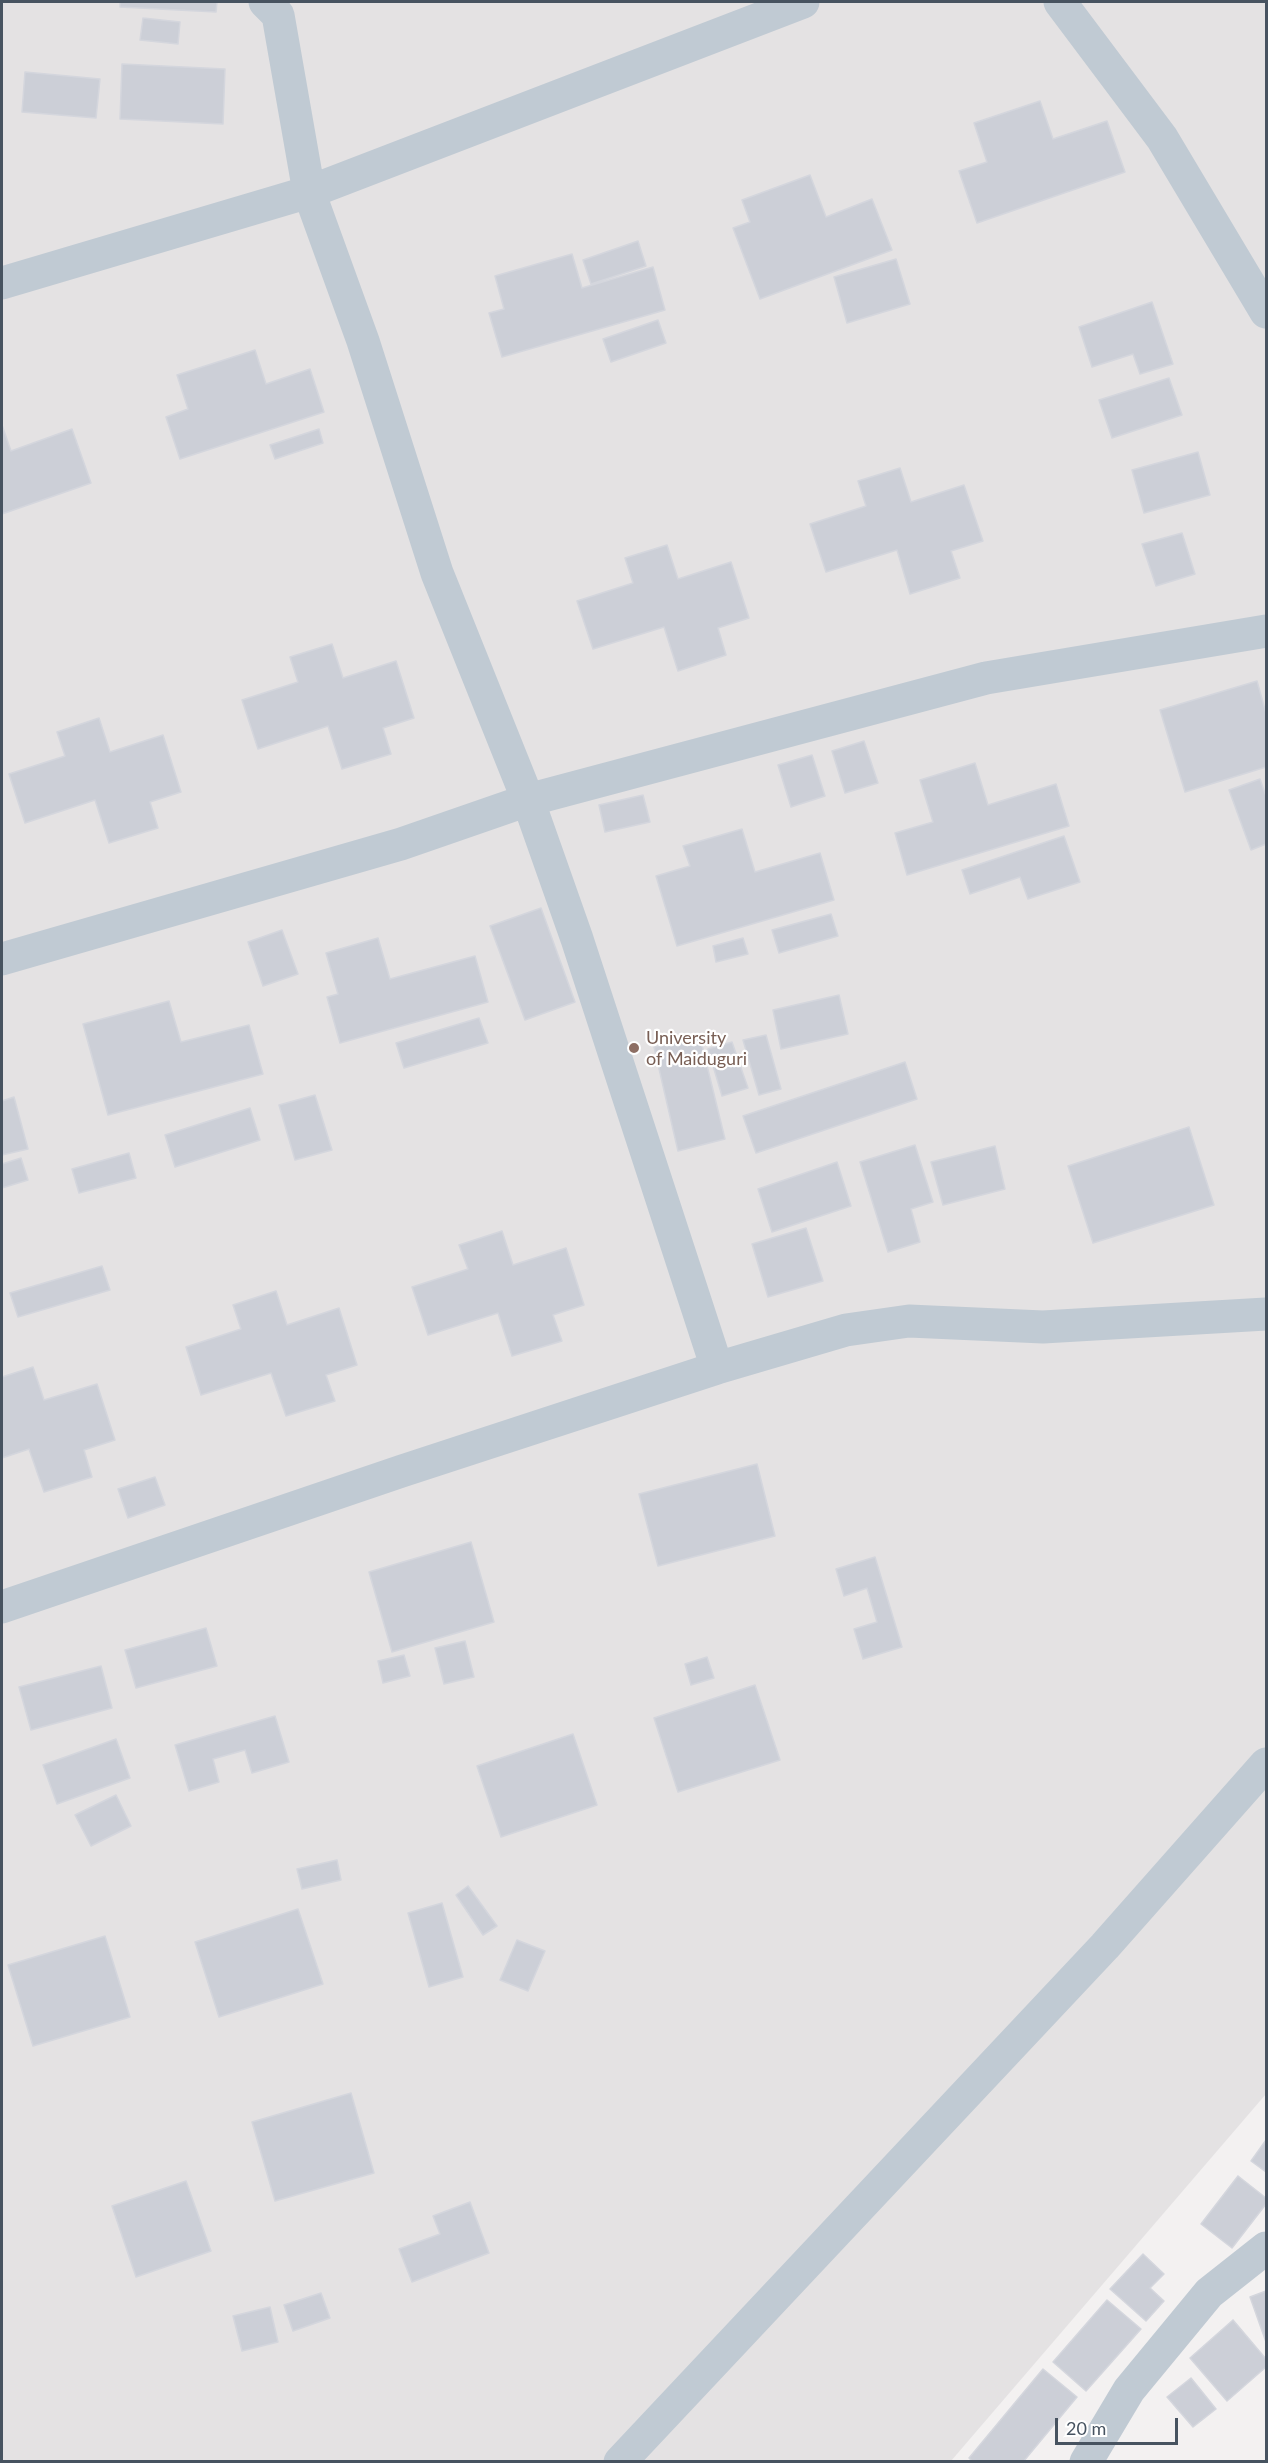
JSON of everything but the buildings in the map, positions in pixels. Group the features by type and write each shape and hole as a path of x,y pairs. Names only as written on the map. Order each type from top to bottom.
{"street":[{"path":"265,2 278,15 309,192 363,341 437,573 528,800 577,939 717,1368"},
{"path":"2,283 309,192 803,2"},
{"path":"1060,2 1162,138 1266,312"},
{"path":"2,958 402,844 528,800 986,678 1266,631"},
{"path":"2,1607 402,1471 717,1368 846,1330 909,1321 1043,1327 1266,1314"},
{"path":"620,2462 1105,1946 1266,1764"},
{"path":"1086,2462 1129,2390 1209,2293 1266,2248"}],"shaded area":[{"name":"University of Maiduguri","path":"2,2 1266,2 1266,2094 951,2461 2,2462"}],"place":[{"name":"University of Maiduguri","path":"634,1048"}]}
